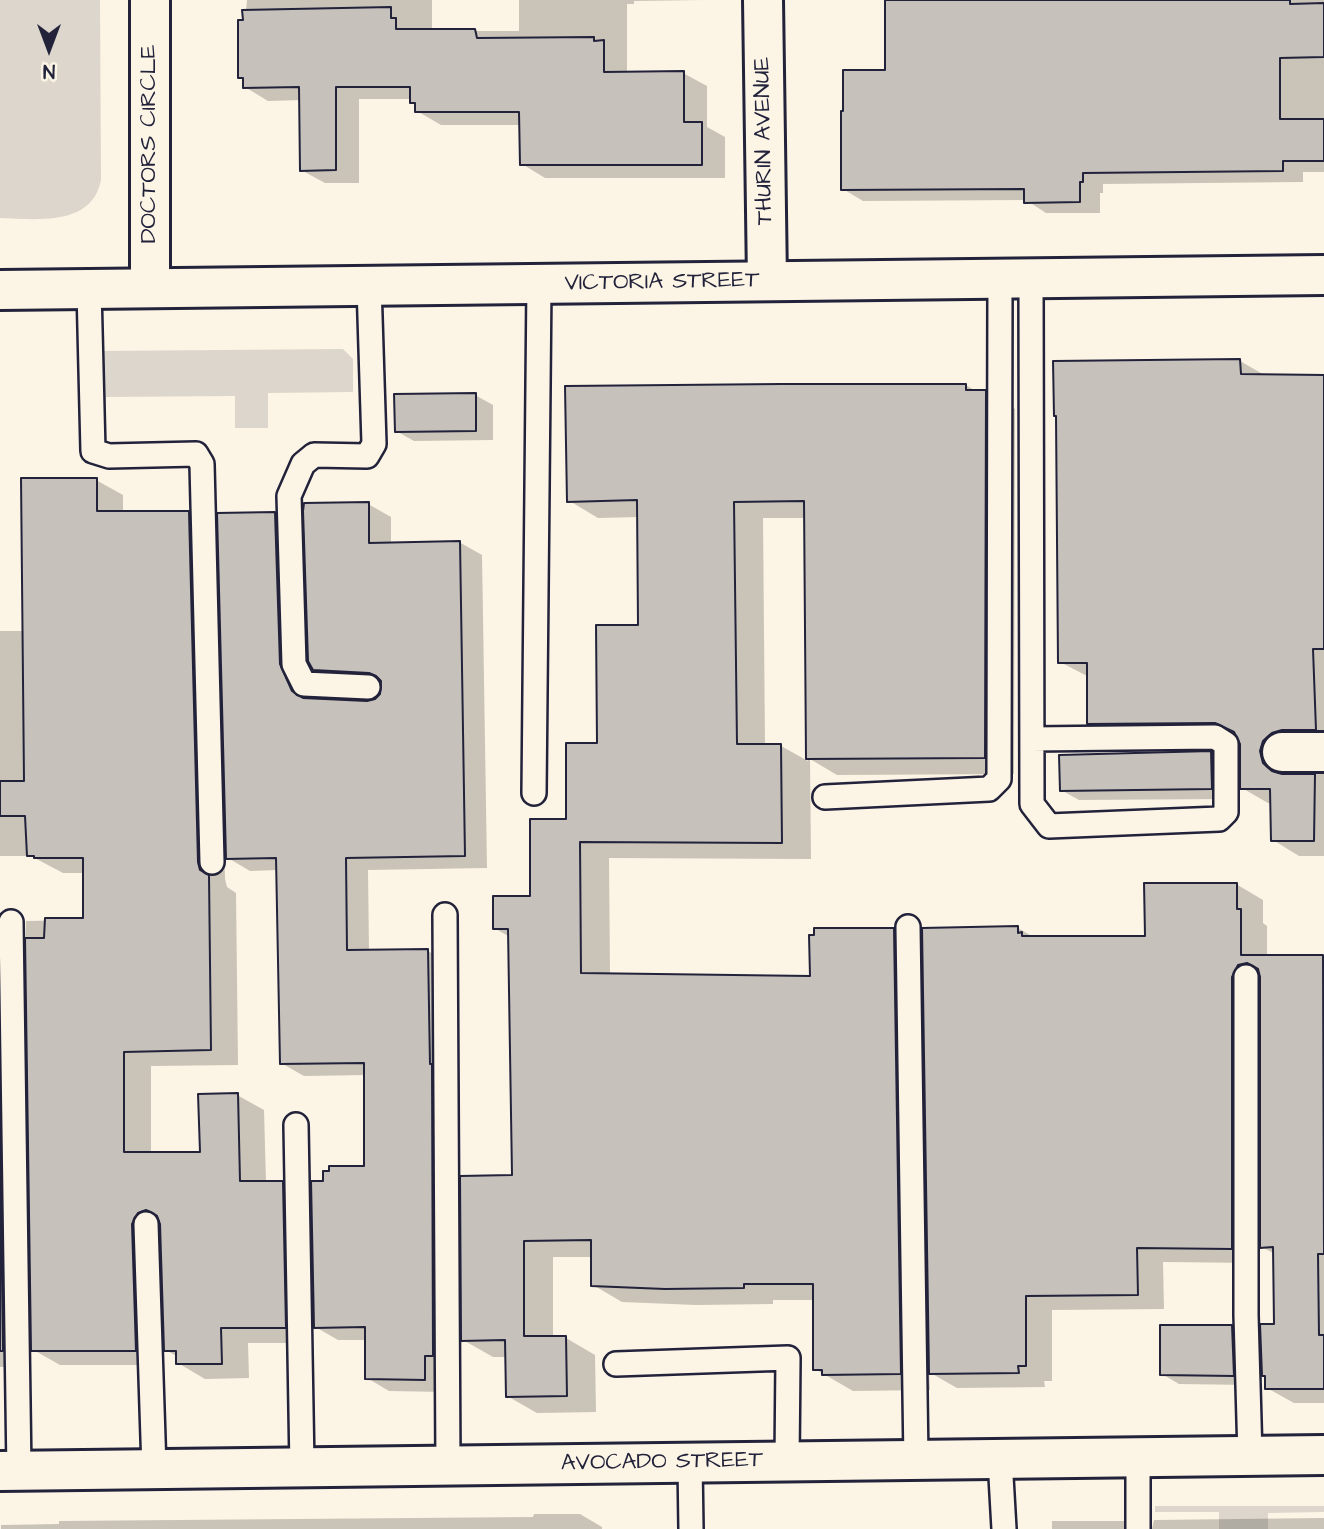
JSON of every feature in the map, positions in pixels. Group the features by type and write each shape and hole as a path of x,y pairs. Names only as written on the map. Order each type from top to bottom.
{"street":[{"name":"DOCTORS CIRCLE","path":"150,0 150,288"},
{"name":"THURIN AVENUE","path":"763,0 767,281"},
{"name":"VICTORIA STREET","path":"0,290 1324,275"},
{"path":"1282,752 1324,752"},
{"name":"AVOCADO STREET","path":"9,1471 1324,1455"}],"lane":[{"path":"1015,279 1032,738 1032,804 1049,826 1219,819 1226,812 1226,744 1215,737 1032,738"},
{"path":"825,797 989,789 999,779 1015,279"},
{"path":"534,793 539,284"},
{"path":"368,687 304,684 294,664 289,496 303,464 314,455 367,456 374,444 369,285"},
{"path":"89,289 93,451 108,456 196,454 202,464 212,862"},
{"path":"445,915 448,1466"},
{"path":"9,1471 10,922"},
{"path":"908,927 916,1460"},
{"path":"1246,977 1246,1315 1250,1456"},
{"path":"296,1125 302,1467"},
{"path":"146,1224 154,1469"},
{"path":"616,1364 788,1358 787,1462"},
{"path":"1138,1458 1138,1529"},
{"path":"1000,1459 1004,1529"},
{"path":"690,1463 691,1529"}],"shaded area":[{"path":"0,0 100,0 101,180 96,195 75,213 45,219 0,218"},
{"path":"343,349 353,359 353,392 268,393 268,428 235,428 235,396 106,397 106,434 101,434 100,351"},
{"path":"1155,1506 1324,1506 1324,1512 1268,1513 1268,1529 1219,1529 1219,1512 1155,1512"}],"building":[{"path":"885,0 1290,0 1290,4 1324,3 1324,57 1280,58 1280,119 1324,119 1324,161 1283,161 1283,171 1083,173 1080,202 1024,203 1024,189 841,190 843,70 885,70"},
{"path":"391,7 391,18 396,18 396,29 475,29 477,38 594,37 594,41 604,40 604,72 684,71 684,122 702,122 702,165 520,165 519,112 415,112 415,103 410,103 410,87 336,87 336,170 300,171 299,87 243,88 243,78 238,78 238,20 243,20 242,10"},
{"path":"1240,359 1241,374 1324,375 1324,649 1313,649 1316,730 1282,730 1272,733 1263,741 1260,751 1263,763 1272,771 1282,774 1315,774 1314,841 1271,841 1270,789 1240,789 1240,744 1234,732 1215,723 1087,724 1087,663 1058,663 1053,361"},
{"path":"966,384 966,390 986,390 985,758 806,759 804,501 734,502 737,744 781,744 782,843 580,842 581,973 810,976 809,935 814,935 814,928 894,928 901,1374 822,1375 822,1370 813,1370 813,1284 744,1284 744,1288 665,1289 591,1286 591,1240 524,1241 524,1336 566,1336 567,1396 506,1397 505,1340 461,1341 460,1176 512,1175 508,929 493,929 493,896 530,896 530,819 566,819 566,743 597,743 596,625 638,625 637,500 567,502 565,386"},
{"path":"476,393 476,431 395,432 394,394"},
{"path":"21,478 97,478 97,511 189,511 198,862 200,870 209,875 211,1050 124,1052 124,1152 200,1152 198,1094 238,1093 240,1181 283,1181 286,1328 221,1328 222,1364 176,1364 176,1351 164,1351 160,1224 157,1216 146,1210 138,1213 132,1224 136,1351 31,1351 25,938 44,938 45,918 83,918 83,858 27,856 25,816 0,816 0,781 24,781"},
{"path":"369,502 369,543 460,541 465,856 346,858 347,950 428,949 432,1064 433,1356 425,1356 425,1380 365,1379 365,1327 314,1328 311,1181 323,1181 323,1171 329,1171 329,1166 364,1166 364,1063 280,1064 276,858 226,859 217,513 275,512 280,664 292,691 303,698 367,701 380,694 381,681 376,676 369,673 313,670 308,661 303,511 304,503"},
{"path":"1211,751 1212,789 1060,791 1059,755"},
{"path":"1144,883 1237,883 1237,909 1241,909 1241,955 1323,955 1324,1254 1318,1254 1319,1335 1324,1335 1324,1389 1265,1389 1265,1376 1262,1376 1260,1324 1274,1324 1273,1247 1260,1248 1260,977 1258,969 1247,963 1238,965 1232,977 1232,1249 1137,1248 1138,1295 1026,1296 1026,1366 1018,1366 1019,1373 929,1374 922,928 1018,926 1018,933 1022,932 1022,936 1145,936"},
{"path":"0,1128 3,1351 0,1351"},
{"path":"1160,1325 1232,1325 1234,1376 1160,1375"}]}
